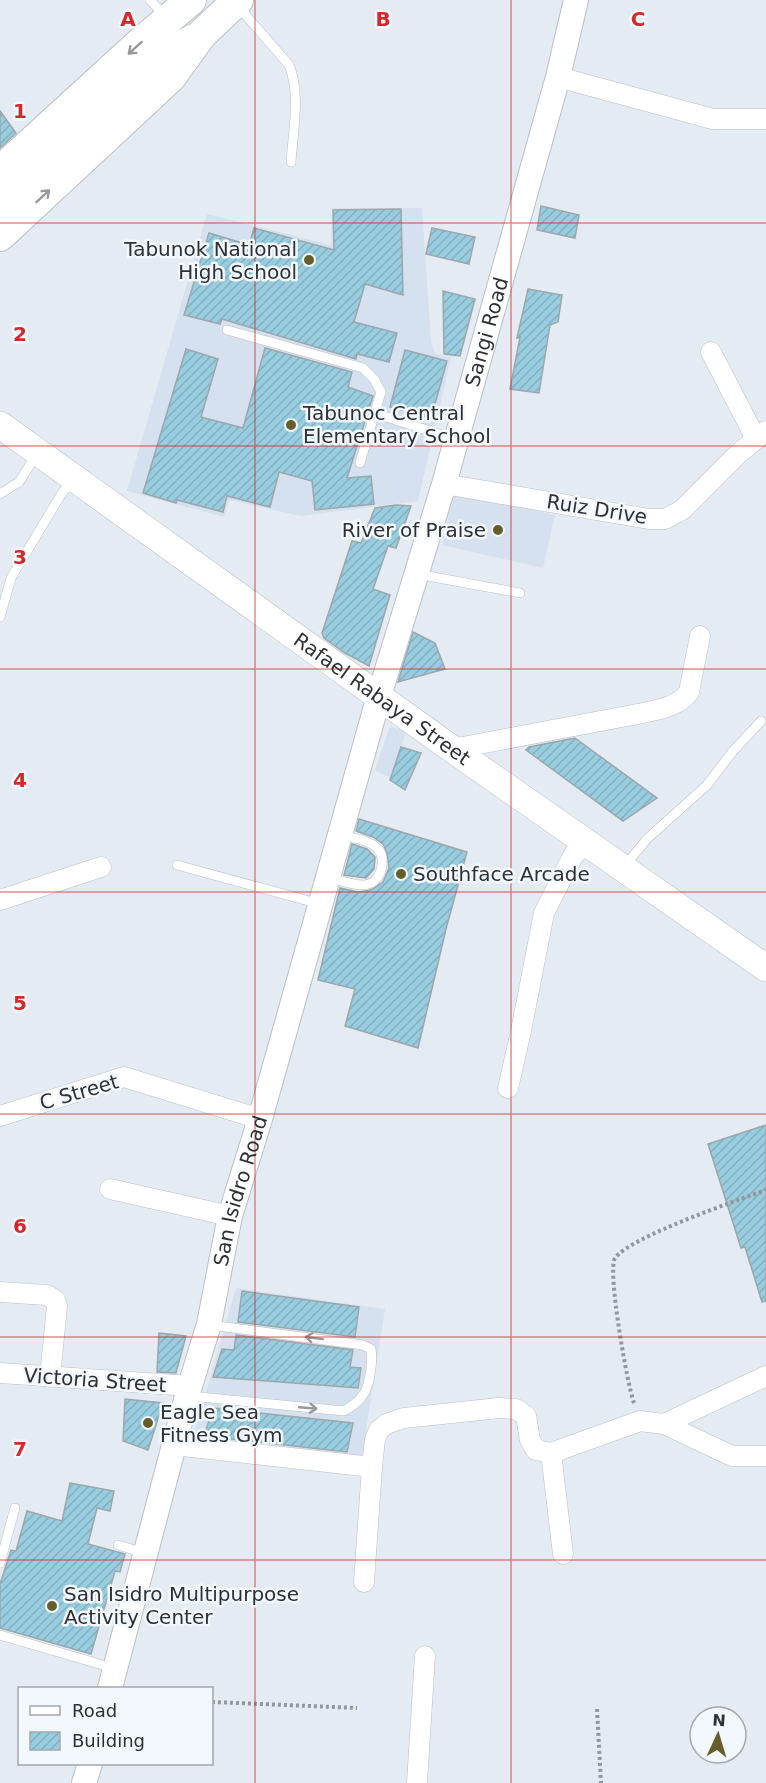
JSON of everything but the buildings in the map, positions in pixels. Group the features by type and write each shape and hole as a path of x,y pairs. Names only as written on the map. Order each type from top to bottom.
{"main road":[{"path":"0,236 171,76 202,34 237,1"},
{"path":"155,60 172,7"},
{"path":"0,171 172,7"},
{"path":"0,205 155,60 202,34"},
{"name":"Rafael Rabaya Street","path":"0,425 452,749 766,968"}],"street":[{"name":"Sangi Road","path":"379,696 444,484 558,77 576,0"},
{"path":"558,77 712,119 766,119"},
{"name":"Ruiz Drive","path":"444,484 649,519 664,519 682,510 761,435 711,352"},
{"path":"452,749 613,719 674,705 683,700 689,692 700,636"},
{"name":"San Isidro Road","path":"113,1679 188,1391 209,1324 230,1216 260,1119 379,696"},
{"path":"508,1088 543,913 574,854 587,844"},
{"path":"0,900 101,867"},
{"name":"C Street","path":"0,1116 124,1077 260,1119"},
{"path":"110,1189 230,1216"},
{"path":"0,1292 47,1295 55,1300 57,1306 50,1377"},
{"name":"Victoria Street","path":"0,1373 188,1391"},
{"path":"664,1424 766,1376"},
{"path":"364,1582 375,1439 379,1430 386,1424 404,1418 499,1408 516,1409 526,1416 530,1440 536,1449 550,1453 640,1421 664,1424 732,1456 766,1456 766,1462"},
{"path":"174,1445 372,1467"},
{"path":"550,1453 562,1554"},
{"path":"417,1783 425,1656"},
{"path":"84,1783 90,1765"}],"lane":[{"path":"237,1 289,65 294,76 295,105 291,162"},
{"path":"227,330 363,368 374,379 381,392 360,463"},
{"path":"374,413 456,439"},
{"path":"0,494 19,482 39,453"},
{"path":"0,617 11,578 62,493 75,479"},
{"path":"417,574 520,593"},
{"path":"623,868 647,838 707,785 733,751 761,721"},
{"path":"327,877 363,885 372,883 379,876 382,860 376,847 339,834"},
{"path":"177,865 320,904"},
{"path":"188,1391 344,1411 356,1403 365,1391 372,1357 371,1349 363,1344 209,1324"},
{"path":"0,1563 15,1508"},
{"path":"118,1545 146,1553"},
{"path":"0,1635 113,1679"}],"path":[{"path":"640,1421 622,1354 612,1264 622,1251 652,1235 766,1190"},
{"path":"213,1702 357,1708"},
{"path":"597,1709 602,1783"}],"shaded area":[{"name":"Tabunoc Central Elementary School","path":"332,208 422,208 431,342 435,353 451,358 418,501 301,516 229,500 224,517 127,491 207,214 331,245"},
{"name":"River of Praise","path":"454,492 555,515 543,568 442,545"},
{"path":"390,726 406,732 391,778 375,770"},
{"path":"236,1288 385,1309 361,1463 191,1444"}],"place":[{"name":"Tabunok National High School","path":"309,260"},
{"name":"Tabunoc Central Elementary School","path":"291,425"},
{"name":"River of Praise","path":"498,530"},
{"name":"Southface Arcade","path":"401,874"},
{"name":"Eagle Sea Fitness Gym","path":"148,1423"},
{"name":"San Isidro Multipurpose Activity Center","path":"52,1606"}]}
